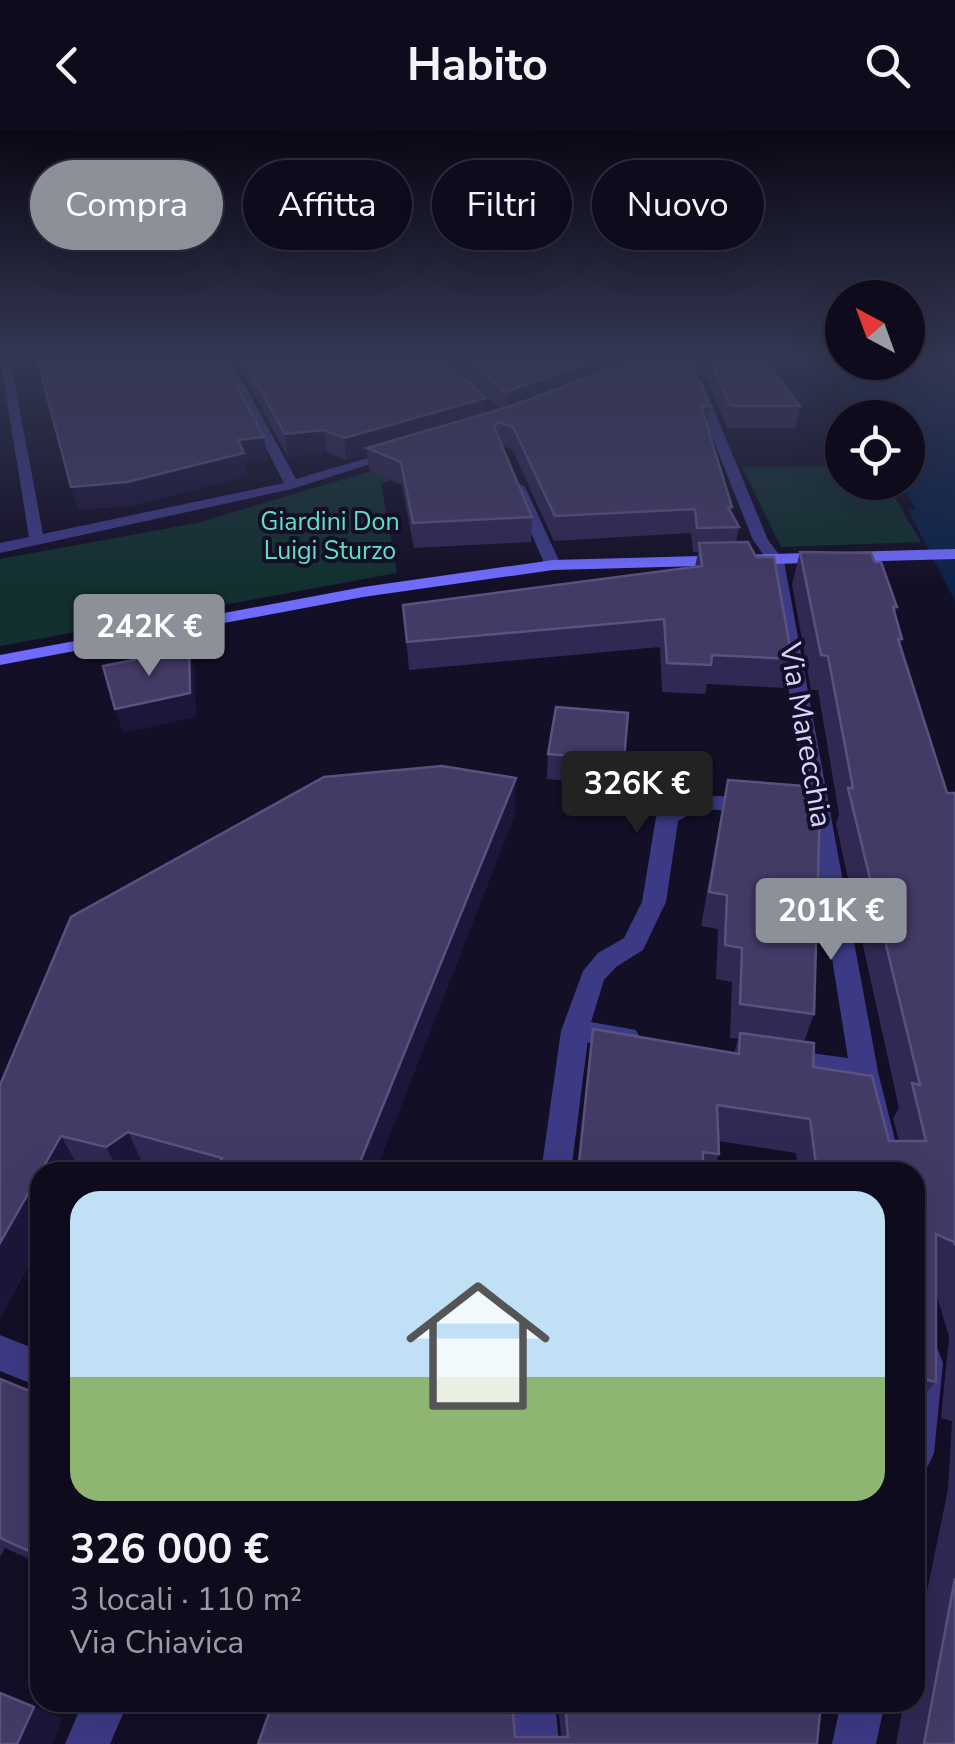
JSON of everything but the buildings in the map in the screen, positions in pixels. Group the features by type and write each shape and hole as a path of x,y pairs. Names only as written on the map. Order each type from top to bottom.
{"main road":[{"path":"0,660 363,592 553,565 955,554"}],"street":[{"path":"18,433 37,541"},
{"path":"265,433 292,485"},
{"name":"Via Marecchia","path":"719,433 761,540 776,561 801,808 886,1162"},
{"path":"0,548 292,485 406,451"},
{"path":"510,467 553,565"},
{"path":"557,1162 575,1031 592,976 604,957 634,944 654,902 668,818 696,802 801,808"},
{"path":"575,1031 652,1042"},
{"path":"748,1056 864,1072"},
{"path":"925,1324 925,1364"},
{"path":"0,1354 30,1364"},
{"path":"87,1744 101,1712"},
{"path":"534,1712 538,1744"},
{"path":"854,1744 861,1712"}],"green space":[{"name":"Giardini Don Luigi Sturzo","path":"501,433 381,484 397,573 0,646 0,559 197,523"},
{"path":"825,466 825,500 896,500 921,542 781,547 742,467"}],"water":[{"path":"925,433 955,433 955,601 908,510 916,509 910,500 925,500"}]}
